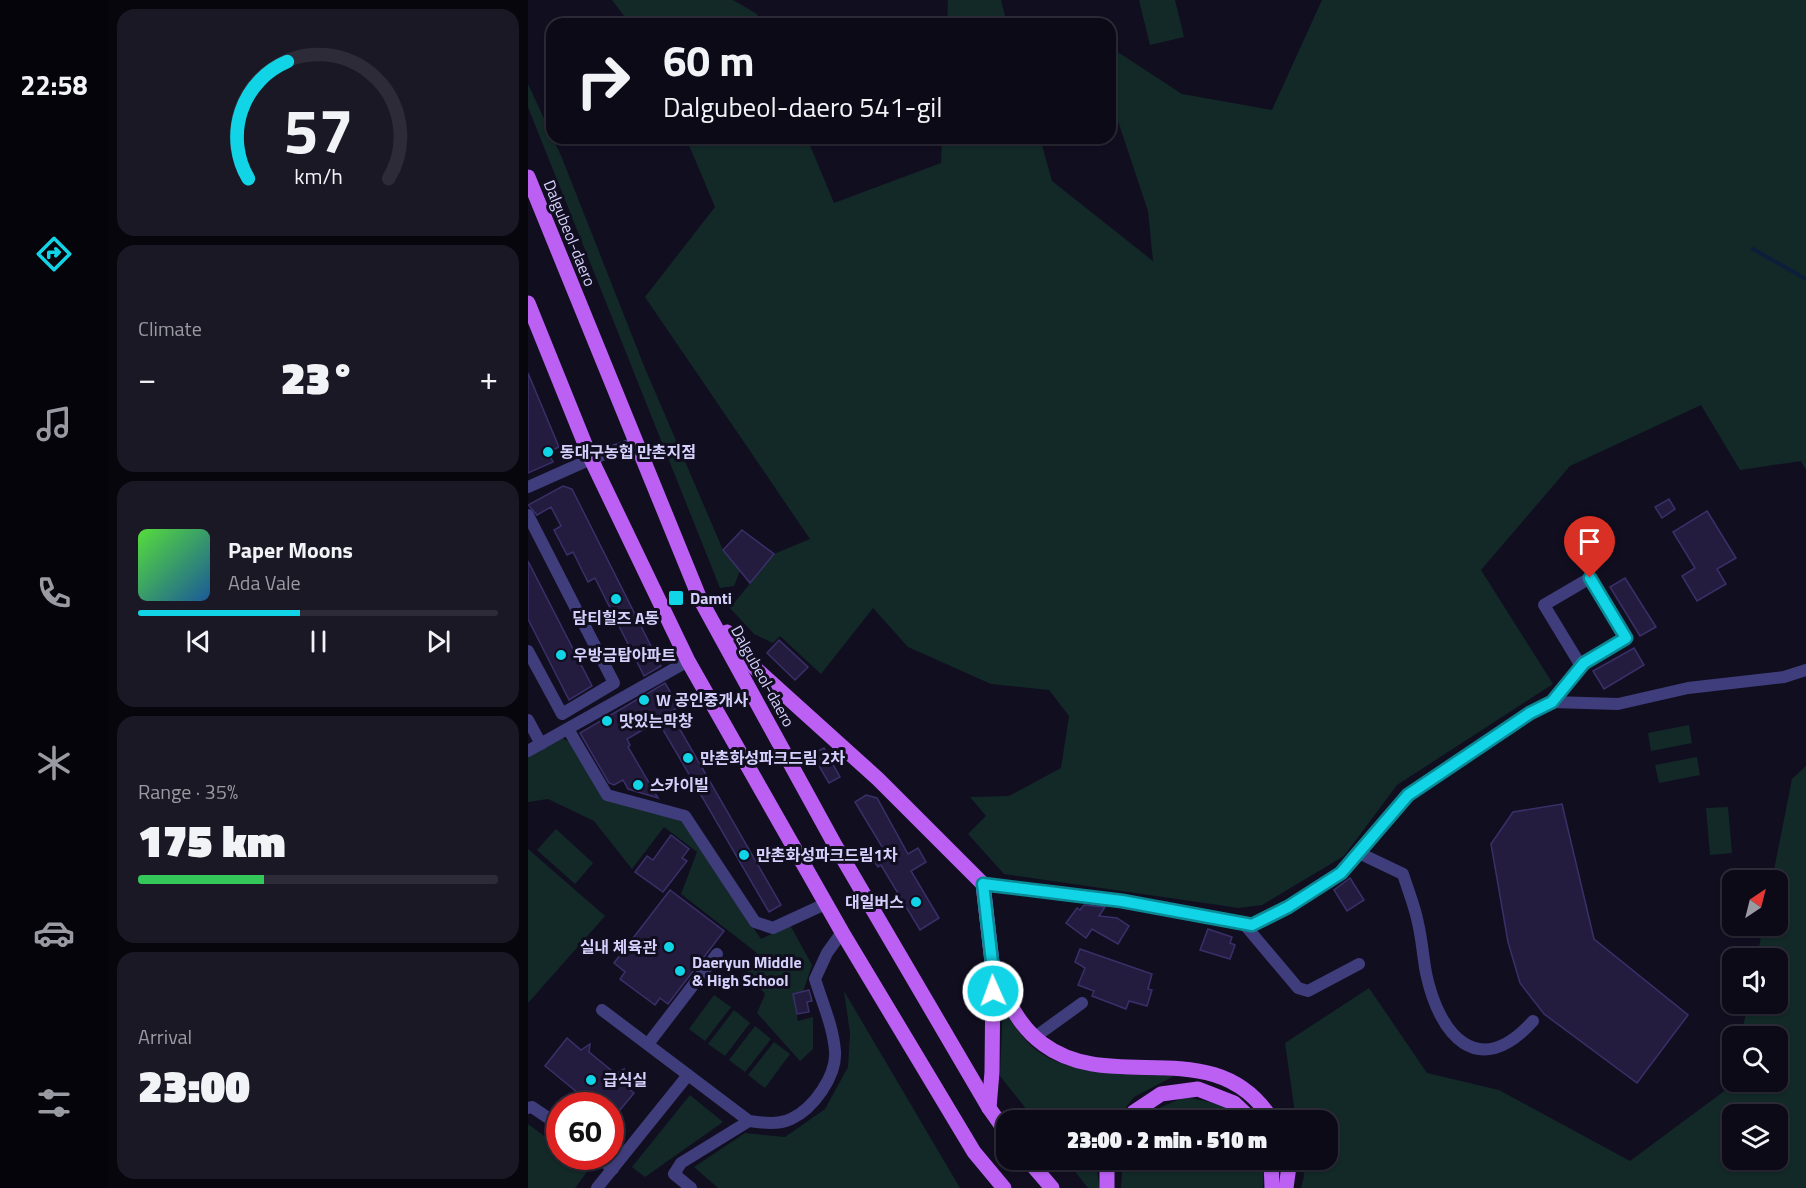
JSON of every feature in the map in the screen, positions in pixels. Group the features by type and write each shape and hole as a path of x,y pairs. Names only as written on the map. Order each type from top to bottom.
{"main road":[{"name":"Dalgubeol-daero","path":"528,177 700,599 835,845 996,1118"},
{"path":"528,303 591,459 688,661 825,904 974,1152 1004,1188"},
{"path":"700,599 755,668 878,779 983,884 993,971 992,1072 989,1108"},
{"path":"993,971 1014,1013 1043,1045 1073,1060 1111,1066 1188,1069 1213,1074 1237,1085 1266,1110"},
{"path":"1137,1110 1161,1094 1198,1089 1234,1103 1241,1110"},
{"path":"1037,1170 1052,1188"},
{"path":"1107,1170 1107,1188"},
{"path":"1271,1170 1272,1188"},
{"path":"1286,1188 1287,1170"}],"street":[{"path":"528,488 591,459 635,443"},
{"path":"528,515 614,684 562,714 528,651"},
{"path":"983,884 1122,901 1252,925 1305,897 1341,873 1408,795 1530,713 1552,702 1581,666 1626,638 1590,578 1544,605 1581,666"},
{"path":"528,751 688,661"},
{"path":"1552,702 1618,704 1688,688 1784,677 1806,670"},
{"path":"528,720 541,744"},
{"path":"568,729 607,795 685,816 755,922 774,928 825,904"},
{"path":"1359,853 1403,874 1418,921 1427,975 1440,1014 1455,1037 1468,1048 1485,1051 1495,1049 1504,1047 1522,1034 1533,1021"},
{"path":"1244,924 1298,988 1308,991 1359,964"},
{"path":"602,1010 749,1121 776,1123 792,1119 807,1107 832,1073 835,1054 832,1035 815,978 827,953 842,932"},
{"path":"648,1044 717,954"},
{"path":"1035,1037 1082,1003"},
{"path":"624,1155 688,1075"},
{"path":"528,1108 532,1107 546,1115"},
{"path":"691,1188 674,1174 681,1162 749,1121"},
{"path":"601,1186 612,1170"}],"green space":[{"path":"612,0 733,0 757,14 759,18 626,18"},
{"path":"948,0 1001,0 1006,18 947,18"},
{"path":"1139,0 1175,0 1184,37 1150,45"},
{"path":"1322,0 1806,0 1806,470 1801,461 1740,470 1701,405 1570,466 1481,570 1553,684 1397,785 1344,856 1262,905 1239,908 1004,874 968,834 986,816 970,797 1009,796 1061,768 1069,716 1049,690 991,684 908,647 873,608 821,674 780,636 773,643 754,634 730,608 774,554 810,539 645,297 715,207 689,144 809,144 834,203 941,163 942,144 1042,144 1052,181 1153,261 1148,211 1116,115 1116,51 1182,94 1272,110"},
{"path":"528,84 546,123 546,144 556,144 562,158 644,366 723,550 740,571 734,586 720,588 528,107"},
{"path":"1689,725 1692,743 1651,751 1648,733"},
{"path":"562,738 572,743 605,799 680,819 761,939 790,925 812,965 803,992 793,994 798,1021 813,1017 813,1049 800,1061 757,1013 765,994 745,969 757,953 681,894 697,852 664,827 632,869 594,821 548,799 528,802 528,757"},
{"path":"1697,757 1700,775 1659,783 1655,765"},
{"path":"1806,766 1806,1188 1301,1188 1303,1170 1338,1170 1338,1110 1295,1110 1285,1043 1369,988 1427,1073 1499,1090 1630,1161 1723,1092 1788,1092 1788,1026 1743,1026 1746,1014 1788,1014 1788,948 1759,948 1761,936 1788,936 1788,870 1774,870 1792,779"},
{"path":"1728,807 1732,853 1710,855 1706,808"},
{"path":"556,829 593,863 575,884 537,850"},
{"path":"528,849 605,916 528,1003"},
{"path":"844,991 960,1188 718,1188 694,1167 745,1133 785,1137 825,1109 848,1067 850,1033"},
{"path":"714,995 731,1007 705,1041 689,1029"},
{"path":"1003,1006 1024,1038 1054,1061 1073,1067 1115,1074 1174,1076 1134,1097 1124,1110 1027,1110 1000,1076"},
{"path":"734,1010 750,1023 725,1056 708,1044"},
{"path":"755,1026 771,1039 745,1072 729,1060"},
{"path":"774,1042 790,1054 765,1088 748,1075"},
{"path":"690,1095 723,1122 645,1177 632,1167"},
{"path":"1185,1097 1224,1105 1230,1110 1154,1110"},
{"path":"528,1124 546,1137 546,1170 588,1170 575,1188 528,1188"},
{"path":"1074,1170 1097,1170 1100,1188 1088,1188"},
{"path":"1122,1170 1264,1170 1263,1188 1121,1188"}],"building":[{"path":"528,373 559,447 548,452 553,462 528,473"},
{"path":"563,486 572,489 661,666 644,676 595,578 588,582 573,552 567,555 554,530 561,526 551,507 537,515 528,505"},
{"path":"1669,499 1675,509 1662,518 1655,507"},
{"path":"1707,511 1736,558 1717,569 1726,584 1697,601 1682,576 1695,568 1673,532"},
{"path":"742,530 774,554 750,583 723,550"},
{"name":"우방금탑아파트","path":"528,561 592,686 569,700 528,619"},
{"path":"1625,578 1656,627 1640,636 1610,587"},
{"path":"779,640 808,667 795,680 767,653"},
{"path":"1634,648 1644,665 1604,689 1593,671"},
{"path":"665,683 679,707 670,712 781,905 769,912 658,721 627,739 630,745 628,747 658,798 628,789 623,780 614,785 609,783 580,733"},
{"path":"824,748 840,777 829,783 812,754"},
{"path":"866,795 877,798 908,854 918,848 926,862 911,871 939,918 920,930 881,865 878,867 872,858 884,850 855,802"},
{"path":"1562,804 1594,939 1688,1015 1637,1083 1544,1014 1520,983 1508,942 1491,844 1513,812"},
{"path":"671,835 689,849 682,858 687,861 663,892 635,872 647,856 653,860"},
{"path":"1350,878 1364,900 1347,911 1334,890"},
{"name":"실내 체육관","path":"670,890 724,931 668,1004 660,998 655,1005 620,979 625,972 614,963"},
{"path":"1084,905 1105,907 1099,916 1117,918 1129,926 1118,944 1092,929 1086,938 1066,923 1077,908 1080,910"},
{"path":"1208,929 1232,937 1230,943 1235,945 1230,959 1200,950"},
{"path":"1080,949 1152,974 1148,989 1152,990 1147,1006 1129,1001 1126,1009 1092,996 1094,991 1078,985 1085,968 1075,962"},
{"path":"809,990 812,1001 807,1002 809,1012 797,1014 793,994"},
{"name":"급식실","path":"567,1038 581,1050 590,1044 589,1052 616,1074 624,1069 621,1082 634,1093 624,1105 624,1092 577,1092 545,1066"}],"waterway":[{"path":"1753,249 1806,279"}],"place":[{"name":"동대구농협 만촌지점","path":"548,452"},
{"name":"Damti","path":"676,598"},
{"name":"담티힐즈 A동","path":"616,599"},
{"name":"우방금탑아파트","path":"561,655"},
{"name":"W 공인중개사","path":"644,700"},
{"name":"맛있는막창","path":"607,721"},
{"name":"만촌화성파크드림 2차","path":"688,758"},
{"name":"스카이빌","path":"638,785"},
{"name":"만촌화성파크드림1차","path":"744,855"},
{"name":"대일버스","path":"916,902"},
{"name":"실내 체육관","path":"669,947"},
{"name":"Daeryun Middle & High School","path":"680,971"},
{"name":"급식실","path":"591,1080"}],"route":[{"path":"993,991 993,971 983,884 1122,901 1252,925 1288,907 1341,873 1408,795 1454,762 1530,713 1552,702 1584,663 1626,638 1590,578"}]}
